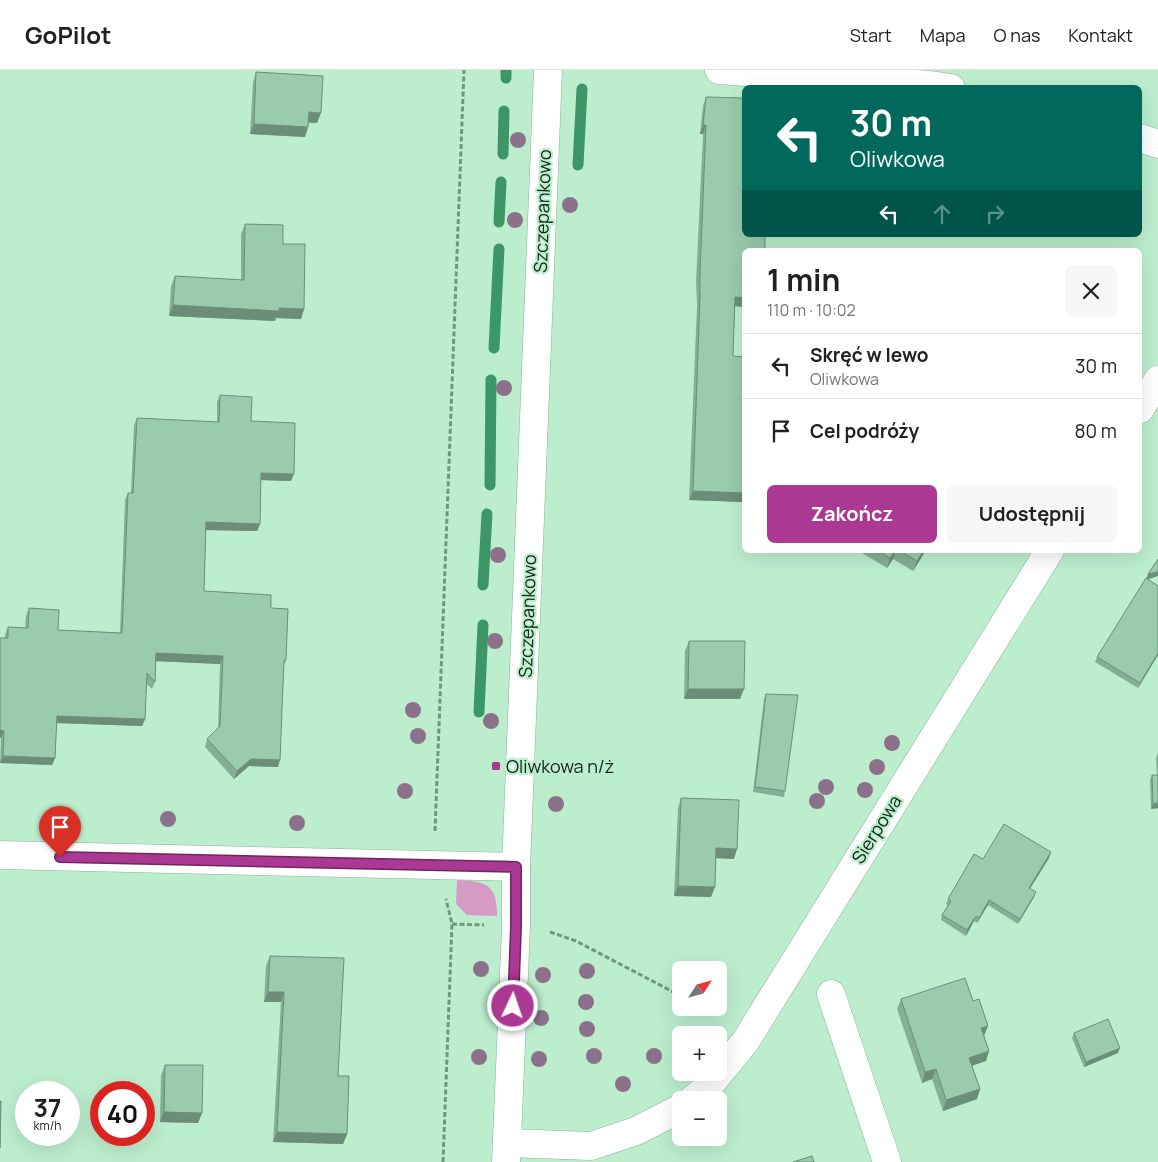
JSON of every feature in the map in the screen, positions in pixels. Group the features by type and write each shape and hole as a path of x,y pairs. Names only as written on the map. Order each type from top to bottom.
{"street":[{"name":"Szczepankowo","path":"506,1153 548,70"},
{"path":"719,70 930,85"},
{"path":"1142,139 1158,144"},
{"path":"1142,406 1158,380"},
{"name":"Sierpowa","path":"703,1091 745,1042 1048,553"},
{"path":"0,855 516,867"},
{"path":"830,994 887,1162"},
{"path":"506,1153 591,1146 636,1131 672,1113"}],"path":[{"path":"434,834 464,70"},
{"path":"443,1162 452,924 446,898"},
{"path":"452,924 488,926"},
{"path":"544,931 576,940 672,991"}],"shaded area":[{"path":"457,880 482,883 488,886 495,897 497,916 467,915 456,904"}],"building":[{"path":"256,72 323,76 321,113 309,112 308,127 254,124"},
{"path":"706,97 742,98 742,237 765,237 765,248 742,248 742,298 735,297 733,356 742,357 742,493 693,491 706,125 703,125"},
{"path":"245,224 283,225 283,244 305,244 304,309 279,308 279,311 173,305 175,276 244,280"},
{"path":"220,395 252,397 251,421 295,423 294,474 261,473 260,524 206,522 204,591 271,595 271,608 288,609 280,760 251,759 237,771 207,739 220,726 223,656 156,653 155,682 147,673 145,719 57,716 55,758 3,756 4,731 0,730 0,638 8,638 8,627 28,628 29,608 59,610 58,630 122,633 128,493 133,493 137,418 219,422"},
{"path":"882,553 894,553 890,558"},
{"path":"903,553 922,553 917,561"},
{"path":"1158,559 1158,572 1148,574"},
{"path":"1146,578 1158,586 1158,653 1140,683 1097,657"},
{"path":"689,641 745,641 744,689 688,689"},
{"path":"766,694 798,695 785,791 755,787"},
{"path":"1152,775 1158,775 1158,803 1153,804"},
{"path":"681,798 739,800 737,849 716,848 715,887 678,886"},
{"path":"1004,824 1051,852 1029,888 1036,892 1020,919 989,900 979,918 976,916 967,930 942,915 951,901 948,899 974,854 983,859"},
{"path":"270,956 344,958 338,1076 349,1076 347,1134 277,1132 284,992 268,992"},
{"path":"965,978 973,1001 979,999 988,1026 981,1028 989,1051 969,1058 980,1089 946,1100 936,1069 925,1072 901,999"},
{"path":"1108,1019 1120,1048 1086,1062 1074,1033"},
{"path":"165,1065 203,1065 202,1113 164,1112"},
{"path":"0,1101 1,1101 0,1148"},
{"path":"812,1156 814,1162 793,1162"}],"waterway":[{"path":"506,70 506,78"},
{"path":"578,165 582,89"},
{"path":"503,154 504,111"},
{"path":"499,222 501,182"},
{"path":"494,348 499,249"},
{"path":"490,485 491,380"},
{"path":"483,585 487,514"},
{"path":"479,712 483,625"}],"place":[{"name":"Oliwkowa n/ż","path":"496,766"}],"route":[{"path":"60,857 516,867 513,1006"}]}
